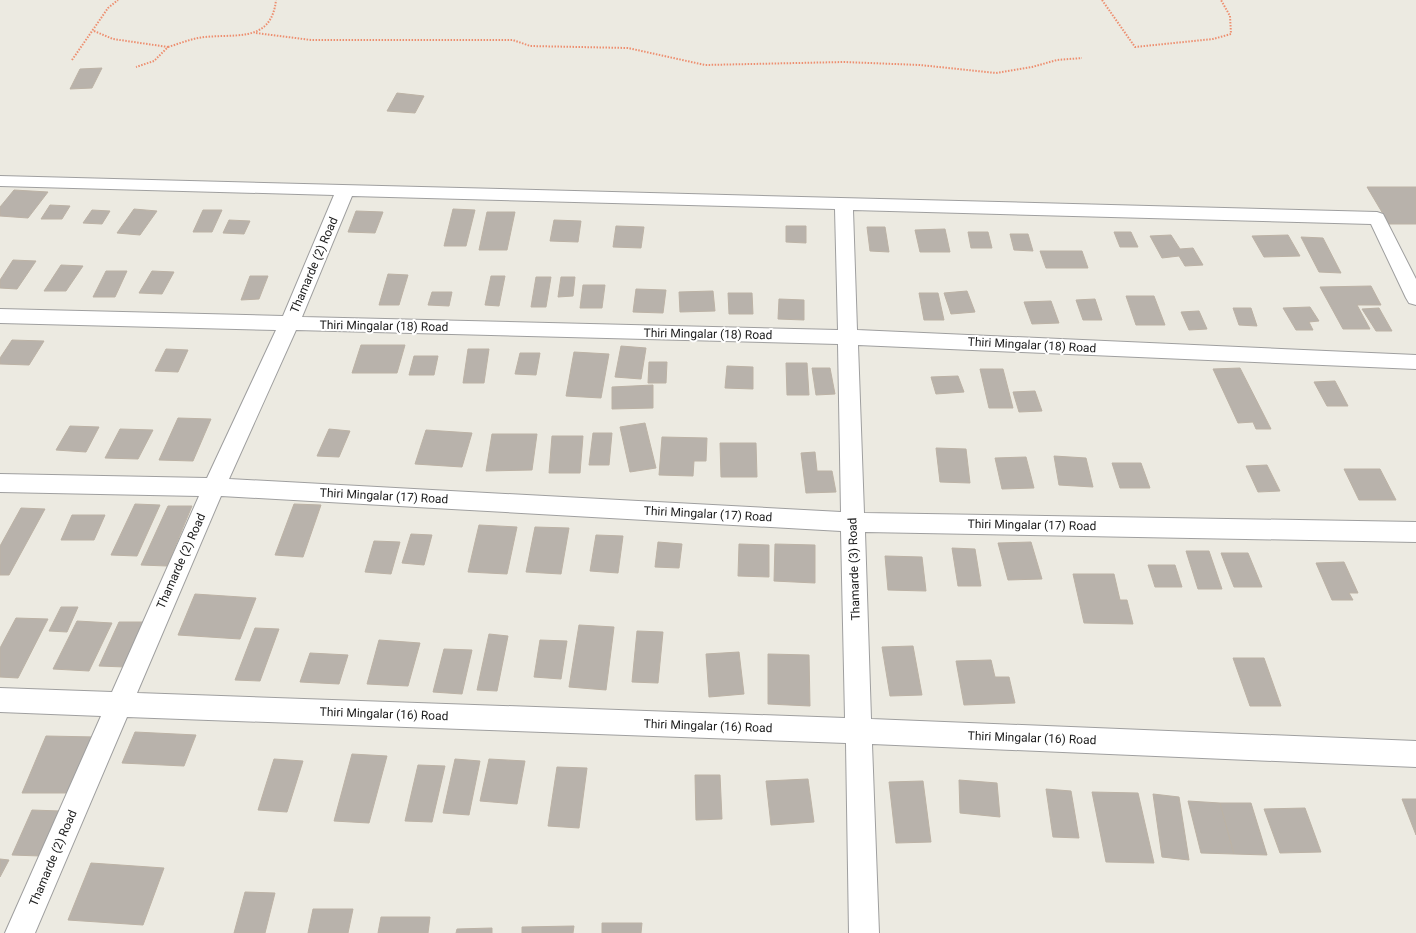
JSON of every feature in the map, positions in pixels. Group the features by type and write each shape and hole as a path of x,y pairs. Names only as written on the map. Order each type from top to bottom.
{"street":[{"path":"0,181 1377,218 1416,298"},
{"name":"Thamarde (2) Road","path":"20,933 214,487 289,324 345,190"},
{"name":"Thamarde (3) Road","path":"844,204 864,933"},
{"name":"Thiri Mingalar (18) Road","path":"0,316 848,337 1416,362"},
{"name":"Thiri Mingalar (17) Road","path":"0,483 214,487 852,522 1416,532"},
{"name":"Thiri Mingalar (16) Road","path":"0,700 859,731 1416,754"}],"path":[{"path":"72,60 94,31 108,8 118,0"},
{"path":"256,34 266,27 275,10 276,0"},
{"path":"1102,0 1135,47 1213,39 1231,34 1232,25 1228,7 1221,0"},
{"path":"94,31 113,38 168,47 197,38 256,34 311,40 425,42 513,40 530,46 628,48 705,65 844,62 920,65 996,73 1032,67 1057,60 1082,58"},
{"path":"136,67 154,61 168,47"}],"building":[{"path":"102,68 92,88 70,89 80,69"},
{"path":"397,93 424,96 415,113 387,111"},
{"path":"1367,187 1416,187 1416,224 1389,224"},
{"path":"14,190 48,192 28,218 0,216 0,207"},
{"path":"50,205 70,206 62,219 41,219"},
{"path":"134,209 157,211 140,235 117,233"},
{"path":"453,209 475,210 466,246 444,246"},
{"path":"92,210 110,211 102,224 83,223"},
{"path":"203,210 222,210 212,232 193,232"},
{"path":"356,211 383,212 375,233 348,232"},
{"path":"487,212 515,212 507,250 479,250"},
{"path":"229,220 250,221 244,234 223,233"},
{"path":"554,220 581,221 578,242 550,241"},
{"path":"616,226 644,227 641,248 613,247"},
{"path":"786,226 806,226 806,243 786,242"},
{"path":"867,227 885,227 889,252 870,251"},
{"path":"945,229 950,252 920,252 915,230"},
{"path":"968,232 988,232 992,248 971,248"},
{"path":"1114,232 1131,232 1138,247 1120,247"},
{"path":"1010,234 1028,234 1033,251 1014,250"},
{"path":"1171,235 1180,249 1193,248 1203,265 1185,266 1179,256 1162,258 1150,236"},
{"path":"1288,235 1300,256 1264,257 1252,236"},
{"path":"1301,237 1323,238 1341,273 1319,272"},
{"path":"1040,251 1082,251 1088,268 1046,268"},
{"path":"13,260 36,261 17,289 0,288 0,280"},
{"path":"61,265 83,266 66,291 44,291"},
{"path":"106,271 127,271 115,297 93,297"},
{"path":"152,271 174,272 162,294 139,293"},
{"path":"388,274 408,275 399,305 379,305"},
{"path":"250,276 268,276 259,299 241,300"},
{"path":"491,276 505,276 499,306 485,305"},
{"path":"536,277 551,277 546,307 531,307"},
{"path":"561,277 575,277 573,296 558,297"},
{"path":"583,285 605,285 602,308 580,308"},
{"path":"1371,286 1381,305 1357,305 1370,329 1343,329 1320,287"},
{"path":"636,289 666,290 663,313 633,312"},
{"path":"713,291 715,311 680,312 679,292"},
{"path":"967,291 975,312 951,314 944,293"},
{"path":"432,292 452,292 449,306 428,305"},
{"path":"728,293 752,293 753,314 729,314"},
{"path":"919,293 938,293 944,320 924,320"},
{"path":"1126,296 1154,296 1165,325 1136,325"},
{"path":"779,299 804,300 804,320 778,319"},
{"path":"1095,299 1102,320 1083,320 1076,300"},
{"path":"1051,301 1059,323 1032,324 1024,302"},
{"path":"1310,307 1319,321 1309,322 1313,330 1296,330 1283,308"},
{"path":"1233,308 1251,308 1257,326 1239,325"},
{"path":"1379,308 1392,331 1376,331 1362,309"},
{"path":"1199,311 1207,329 1189,330 1181,312"},
{"path":"12,340 44,341 29,365 0,364 0,358"},
{"path":"361,345 405,345 397,373 352,373"},
{"path":"621,346 646,348 641,379 615,377"},
{"path":"166,349 188,350 178,372 155,371"},
{"path":"468,349 489,349 484,383 463,383"},
{"path":"574,352 609,354 601,398 566,396"},
{"path":"520,353 540,353 536,375 515,374"},
{"path":"414,356 438,356 434,375 409,375"},
{"path":"649,362 667,362 666,383 648,383"},
{"path":"786,363 807,363 809,395 787,395"},
{"path":"727,366 753,367 753,389 725,388"},
{"path":"812,368 830,368 835,394 816,395"},
{"path":"1240,368 1271,429 1256,429 1253,422 1238,423 1213,369"},
{"path":"980,369 1003,369 1013,408 989,408"},
{"path":"958,376 964,392 936,394 931,377"},
{"path":"1335,381 1348,406 1327,406 1314,382"},
{"path":"653,385 653,408 612,409 612,387"},
{"path":"1035,391 1042,411 1019,412 1013,392"},
{"path":"178,418 211,419 193,461 159,460"},
{"path":"645,423 656,468 630,472 620,427"},
{"path":"70,426 99,427 86,452 56,450"},
{"path":"120,429 153,430 138,459 105,458"},
{"path":"329,429 350,431 339,457 317,456"},
{"path":"426,430 472,433 462,467 415,464"},
{"path":"593,433 612,433 609,465 589,465"},
{"path":"492,434 537,434 532,470 486,471"},
{"path":"552,436 583,436 580,473 549,473"},
{"path":"662,437 707,438 706,461 694,461 693,476 659,475"},
{"path":"720,443 756,443 757,477 721,477"},
{"path":"936,448 966,449 970,483 940,482"},
{"path":"815,452 817,471 832,471 836,492 806,493 801,453"},
{"path":"1054,456 1086,458 1093,487 1059,485"},
{"path":"1026,457 1034,488 1002,489 995,458"},
{"path":"1112,463 1141,463 1150,488 1120,488"},
{"path":"1267,465 1280,491 1258,492 1246,466"},
{"path":"1344,469 1380,469 1396,500 1359,500"},
{"path":"135,504 160,505 137,556 111,555"},
{"path":"294,504 321,505 303,557 275,555"},
{"path":"168,506 192,506 167,566 141,565"},
{"path":"21,508 45,509 9,575 0,575 0,546"},
{"path":"72,515 105,515 94,540 61,540"},
{"path":"479,525 517,527 507,574 468,572"},
{"path":"535,527 569,528 561,574 526,572"},
{"path":"411,534 432,535 424,565 402,563"},
{"path":"596,535 623,536 618,573 590,571"},
{"path":"374,541 400,542 391,574 365,572"},
{"path":"658,542 682,544 679,568 655,567"},
{"path":"1031,542 1042,579 1008,580 998,543"},
{"path":"739,544 769,545 769,577 738,576"},
{"path":"775,544 815,545 815,583 774,581"},
{"path":"952,548 975,549 981,586 958,586"},
{"path":"1186,551 1209,551 1222,589 1198,589"},
{"path":"1221,553 1248,553 1262,587 1234,587"},
{"path":"885,556 922,557 926,591 888,590"},
{"path":"1344,562 1358,593 1349,593 1353,600 1332,600 1316,563"},
{"path":"1148,565 1175,565 1182,587 1155,587"},
{"path":"1073,574 1114,574 1120,600 1127,600 1133,624 1084,623"},
{"path":"195,594 256,598 240,639 178,635"},
{"path":"61,607 78,607 67,632 49,631"},
{"path":"16,618 48,619 18,678 0,677 0,648"},
{"path":"77,621 112,623 89,671 53,669"},
{"path":"119,622 144,622 125,667 99,666"},
{"path":"579,625 614,627 606,690 569,687"},
{"path":"255,628 279,629 260,681 235,680"},
{"path":"637,631 663,632 658,683 632,682"},
{"path":"489,634 508,636 497,691 477,690"},
{"path":"379,640 420,643 408,686 367,684"},
{"path":"540,640 567,641 561,679 534,677"},
{"path":"913,646 922,695 890,696 882,647"},
{"path":"444,649 472,650 462,694 433,692"},
{"path":"739,652 744,694 709,697 706,654"},
{"path":"310,653 348,655 339,684 300,682"},
{"path":"768,654 809,655 810,706 768,704"},
{"path":"1233,658 1264,658 1281,706 1250,706"},
{"path":"991,660 995,677 1009,677 1015,703 964,705 956,661"},
{"path":"135,732 196,735 184,766 122,763"},
{"path":"46,736 96,737 74,793 22,793"},
{"path":"352,754 387,756 369,823 334,821"},
{"path":"274,759 303,761 287,812 258,810"},
{"path":"455,759 480,761 469,815 443,813"},
{"path":"489,759 525,761 517,804 480,801"},
{"path":"418,765 445,766 432,822 405,821"},
{"path":"557,767 587,768 579,828 548,826"},
{"path":"695,775 720,775 722,819 696,820"},
{"path":"808,779 814,822 771,825 766,781"},
{"path":"959,780 997,783 1000,817 960,813"},
{"path":"923,781 931,842 896,843 889,782"},
{"path":"1046,789 1071,791 1079,838 1053,837"},
{"path":"1092,792 1138,793 1154,863 1106,862"},
{"path":"1153,794 1179,797 1189,860 1162,857"},
{"path":"1402,799 1416,799 1416,835"},
{"path":"1188,801 1220,803 1234,854 1201,853"},
{"path":"1220,803 1251,803 1267,855 1234,854"},
{"path":"1305,808 1321,852 1280,853 1264,809"},
{"path":"32,810 60,811 40,856 12,855"},
{"path":"0,859 9,860 0,877"},
{"path":"91,863 164,868 143,925 68,920"},
{"path":"245,892 275,893 265,933 234,933"},
{"path":"313,909 353,909 348,933 308,933"},
{"path":"381,917 430,917 428,933 378,933"},
{"path":"602,923 642,923 641,933 602,933"},
{"path":"574,926 573,933 522,933 522,927"},
{"path":"492,928 492,933 456,933 457,929"}]}
